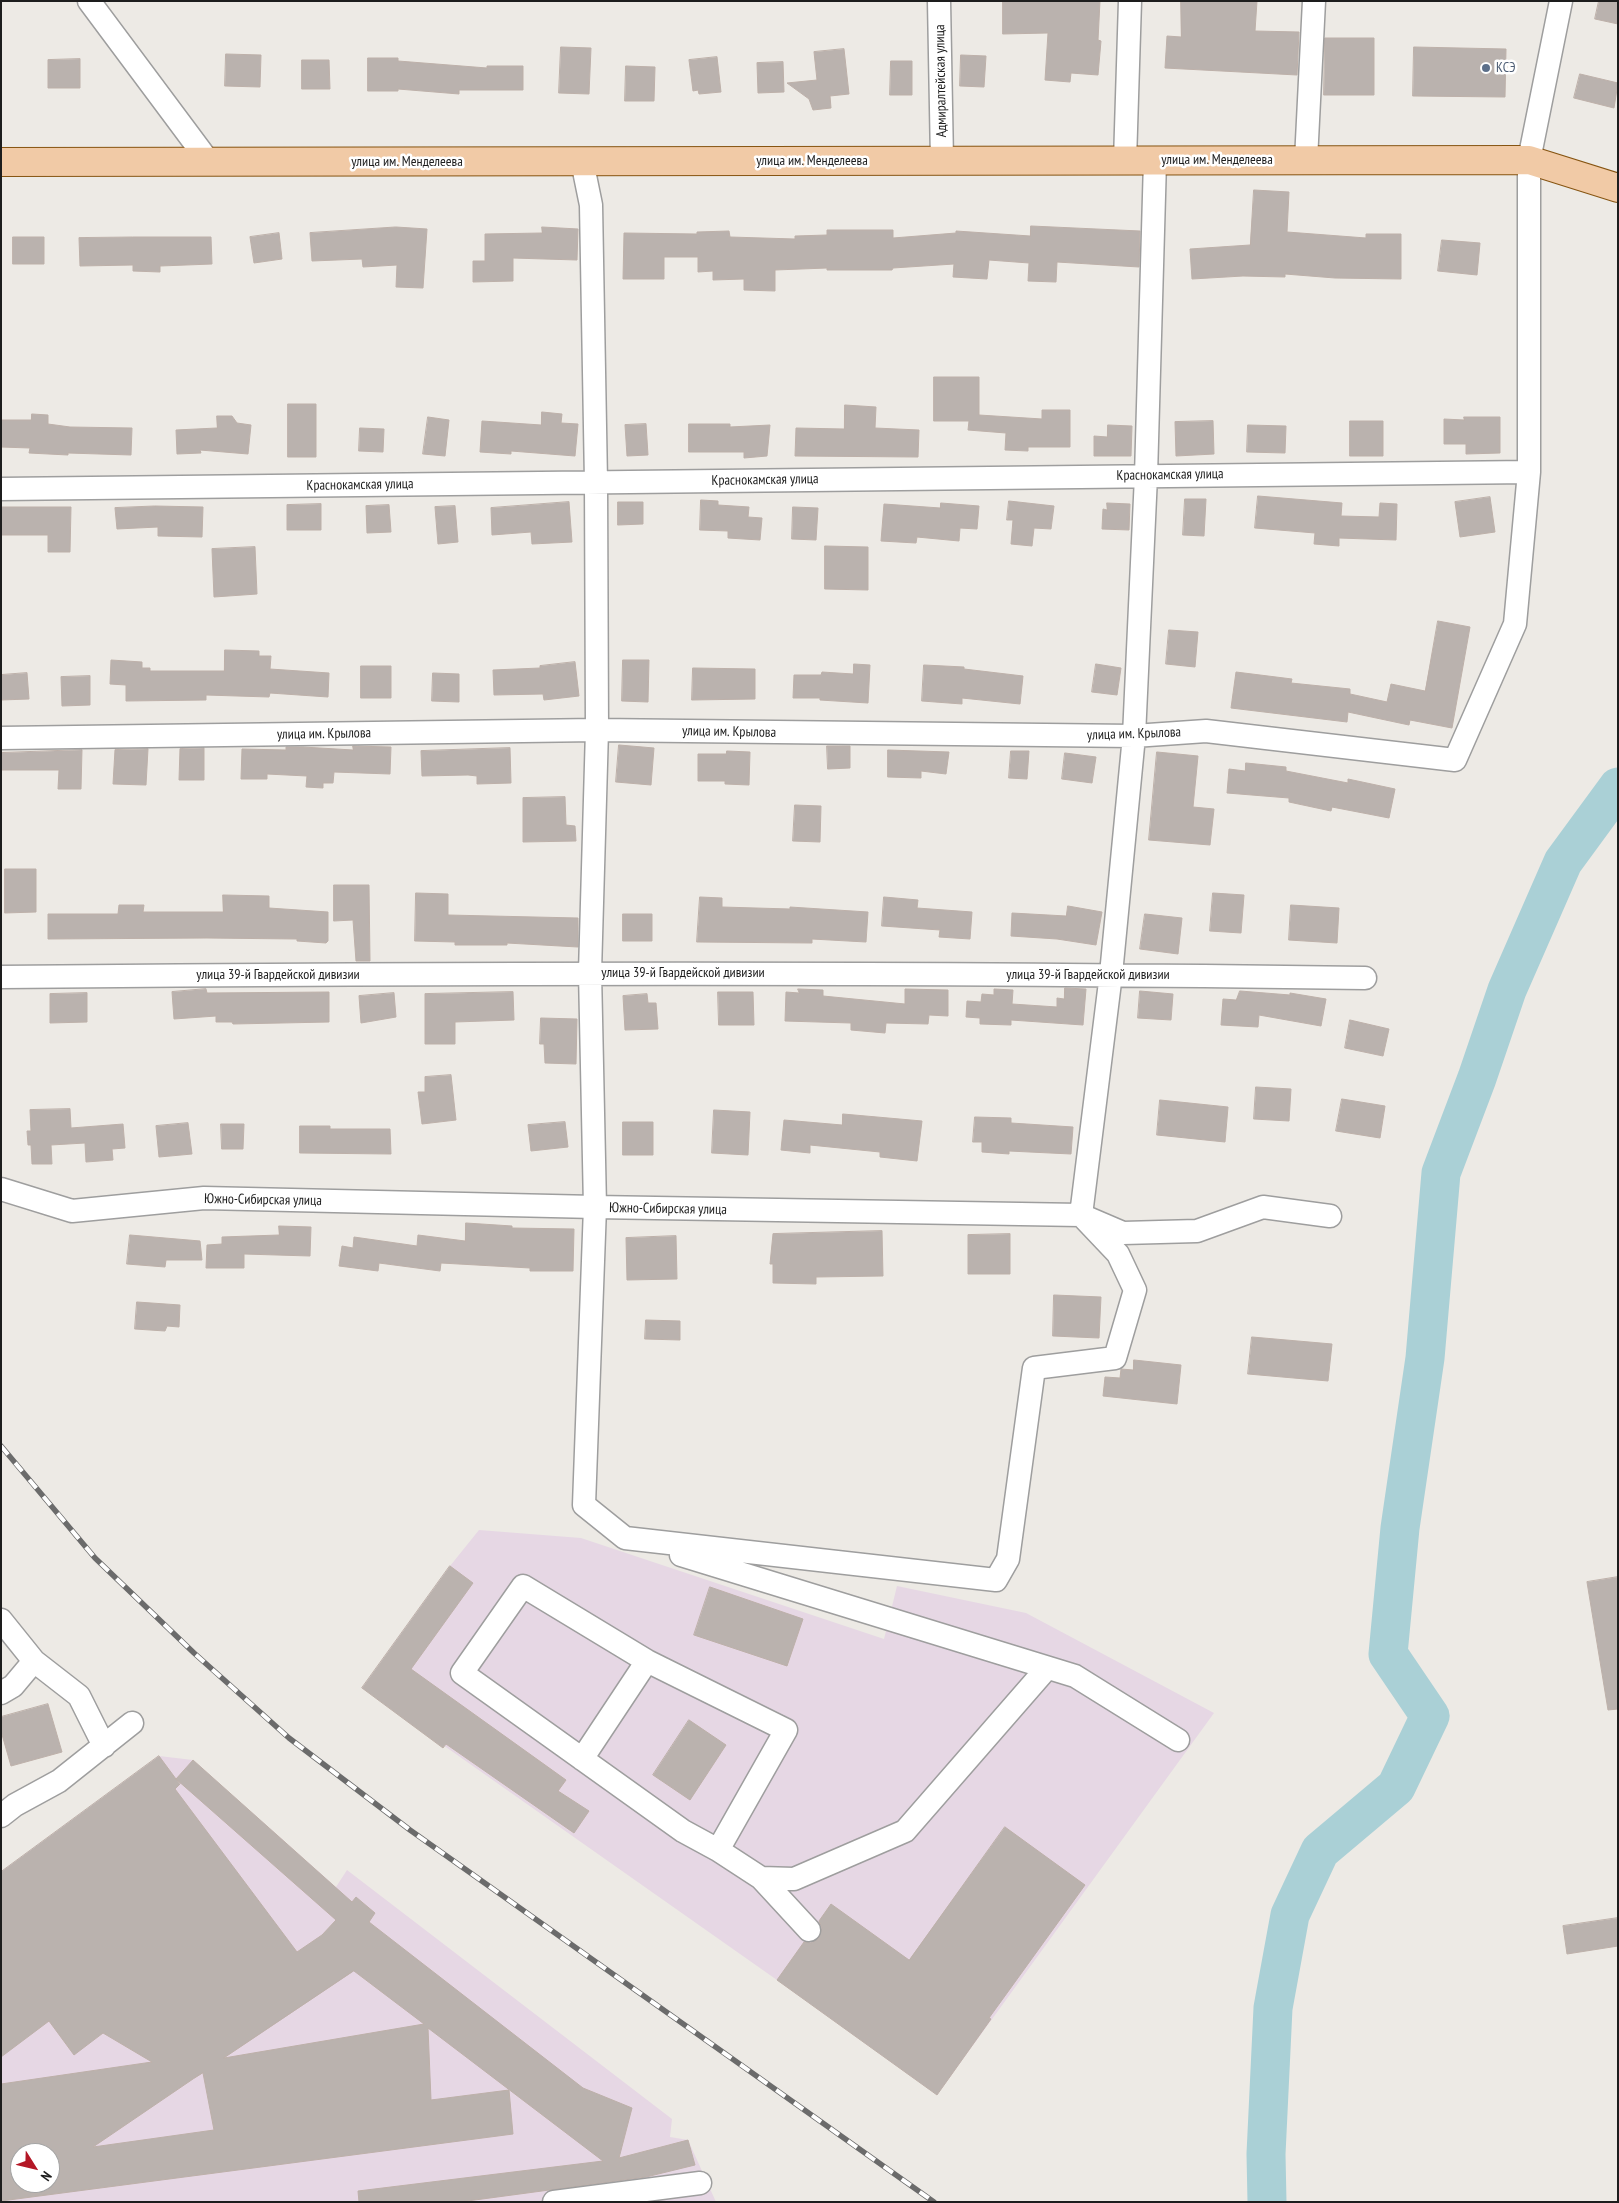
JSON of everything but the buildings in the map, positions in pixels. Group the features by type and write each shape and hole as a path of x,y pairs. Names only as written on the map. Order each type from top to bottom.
{"main road":[{"name":"улица им. Менделеева","path":"1,162 1530,160 1618,188"}],"street":[{"path":"89,1 210,162"},
{"name":"Адмиралтейская улица","path":"939,1 942,161"},
{"path":"1125,161 1130,1"},
{"path":"1306,160 1314,1"},
{"path":"1529,472 1530,160 1561,1"},
{"path":"625,1538 996,1580 1008,1559 1034,1368 1115,1358 1134,1290 1118,1254 1081,1215 1111,974 1134,736 1146,476 1155,160"},
{"path":"582,161 591,205 596,482 597,730 590,972 595,1207 584,1505 625,1538 1075,1676 1178,1740"},
{"name":"Краснокамская улица","path":"1,489 1529,472"},
{"name":"улица им. Крылова","path":"1,738 597,730 1134,736 1206,731 1455,760 1515,624 1529,472"},
{"name":"улица 39-й Гвардейской дивизии","path":"1,977 590,972 1111,974 1365,978"},
{"name":"Южно-Сибирская улица","path":"1,1189 72,1211 204,1198 1081,1215 1122,1233 1197,1230 1263,1207 1330,1216"},
{"path":"718,1850 786,1730 647,1661 523,1586 462,1673 683,1831 718,1850 761,1878 809,1930"},
{"path":"1,1620 34,1661 79,1696 104,1746"},
{"path":"1,1693 13,1686 34,1661"},
{"path":"582,1759 647,1661"},
{"path":"761,1878 794,1879 905,1830 1047,1668"},
{"path":"1,1816 15,1805 59,1781 132,1723"},
{"path":"554,2202 700,2183"}],"shaded area":[{"path":"479,1530 581,1538 884,1639 897,1586 1026,1613 1214,1713 937,2095 362,1688 450,1566"},
{"path":"159,1756 193,1760 336,1887 347,1870 672,2119 670,2137 688,2140 716,2202 1,2202 1,1872"}],"waterway":[{"path":"1267,2202 1266,2154 1273,2008 1290,1915 1320,1851 1396,1787 1430,1716 1388,1654 1400,1528 1425,1358 1441,1173 1477,1078 1507,990 1563,862 1618,787"}],"railway":[{"path":"1,1446 95,1558 194,1653 289,1738 410,1830 934,2202"}],"place":[{"name":"КСЭ","path":"1486,68"}]}
